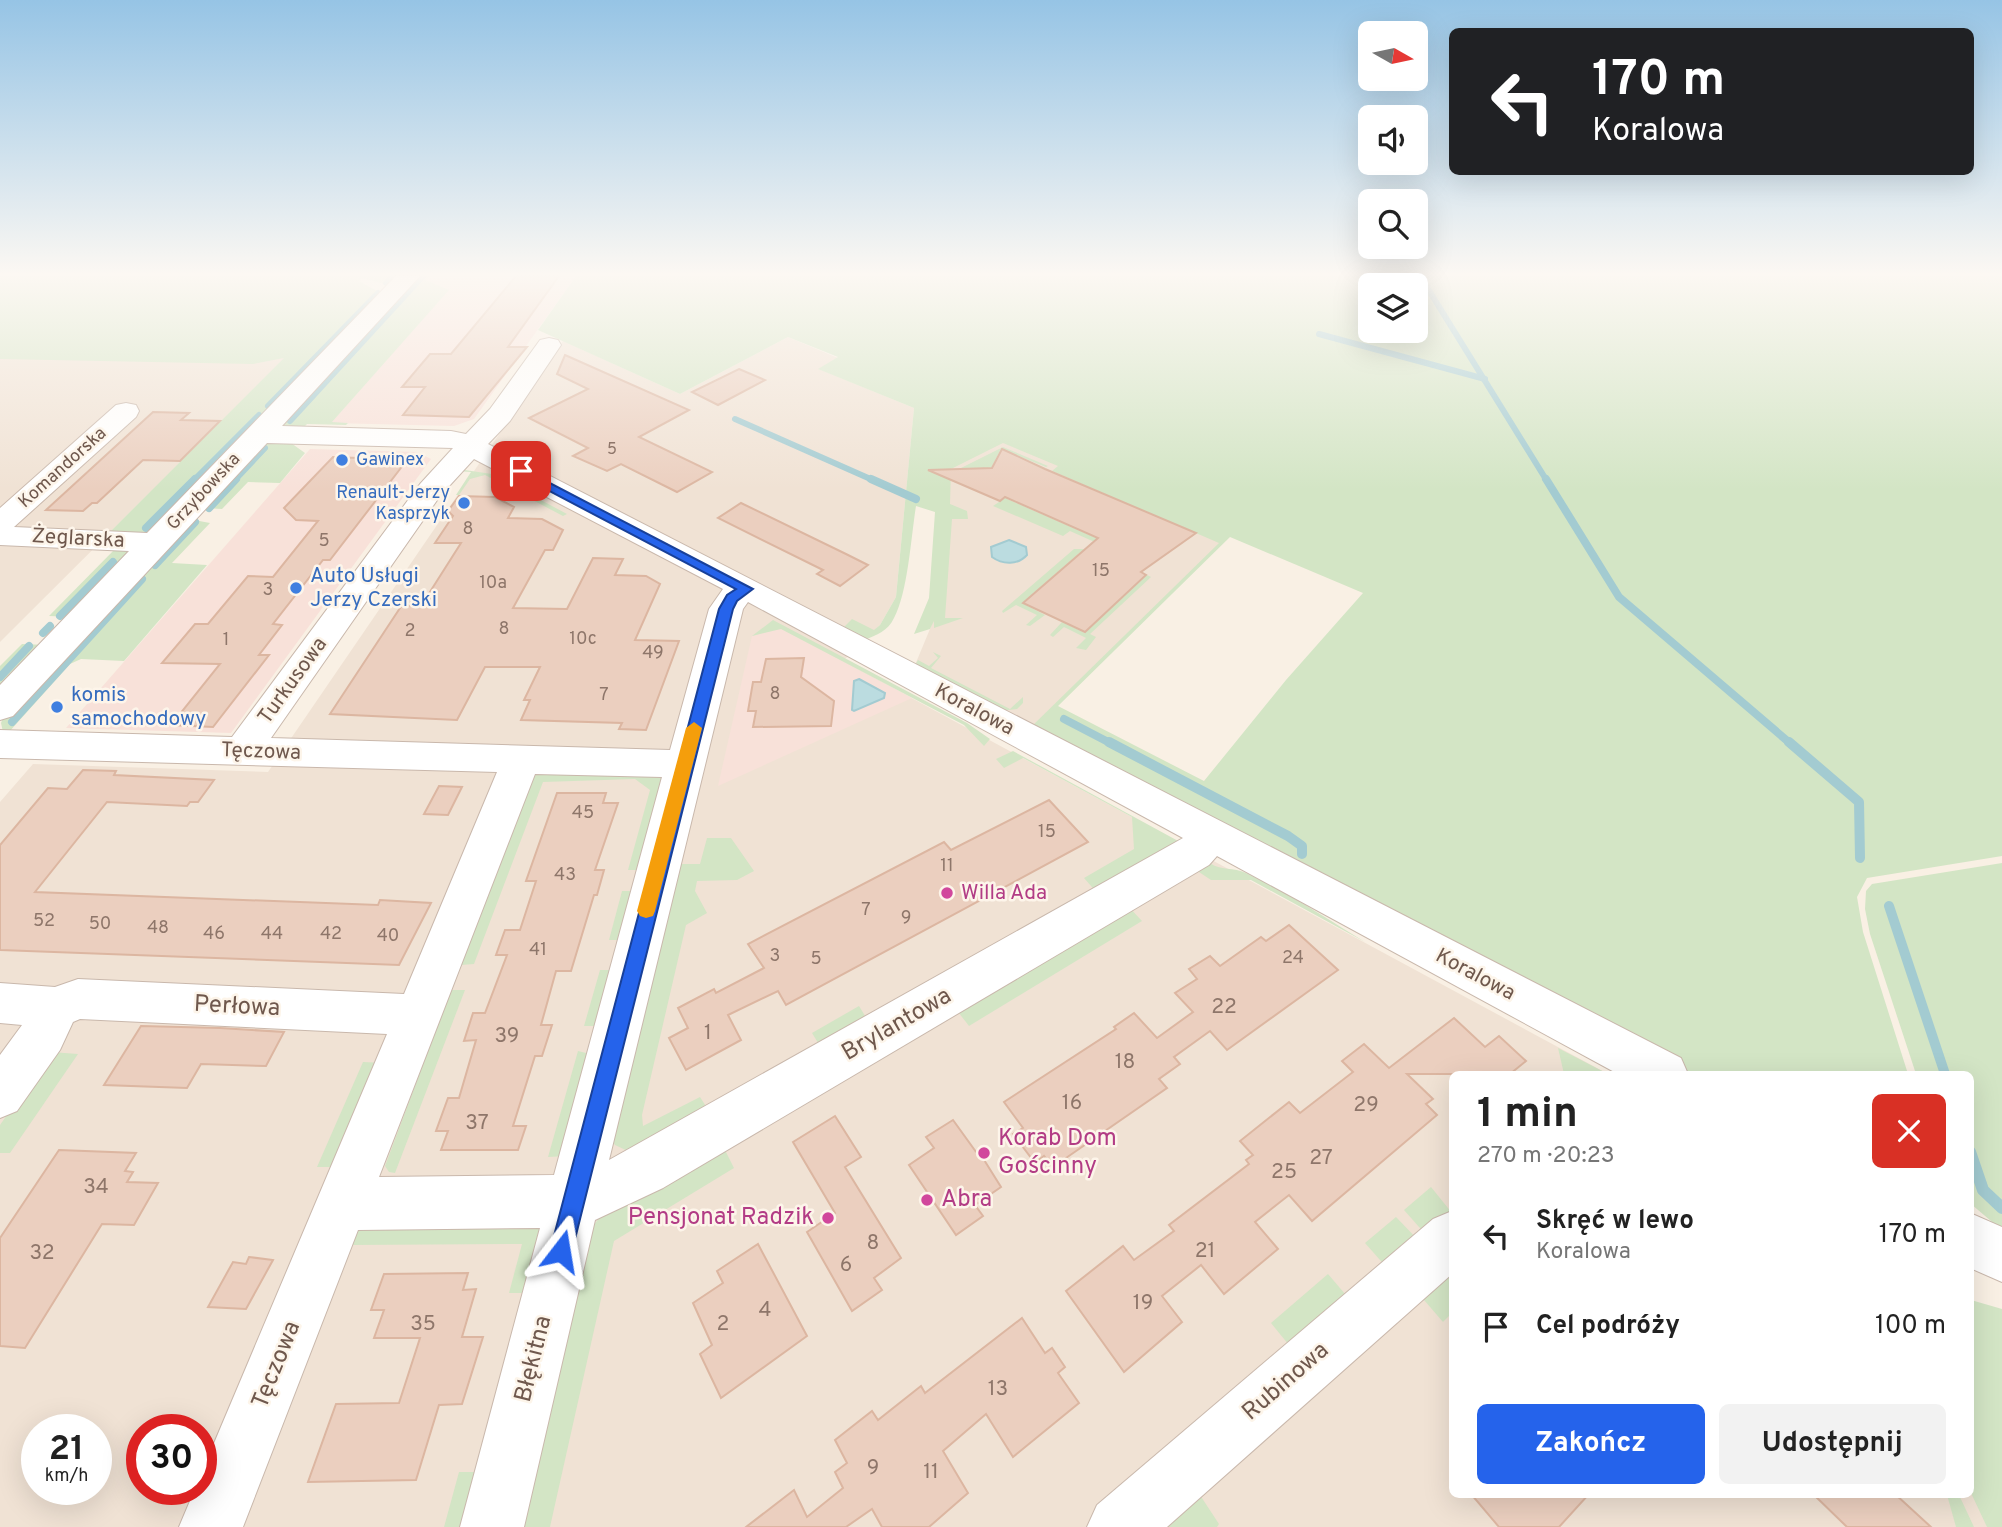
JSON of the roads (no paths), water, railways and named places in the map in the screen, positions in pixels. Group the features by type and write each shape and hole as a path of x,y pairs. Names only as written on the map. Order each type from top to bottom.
{"street":[{"name":"Grzybowska","path":"0,708 341,347"},
{"name":"Turkusowa","path":"242,751 430,490 500,415 547,347"},
{"name":"Komandorska","path":"0,524 126,411"},
{"name":"Koralowa","path":"259,434 451,439 471,446 1212,835 1649,1071"},
{"name":"Żeglarska","path":"0,536 156,543"},
{"name":"Błękitna","path":"492,1527 684,764 726,609 732,598 746,589"},
{"name":"Tęczowa","path":"0,744 684,764"},
{"name":"Tęczowa","path":"211,1527 522,759"},
{"name":"Brylantowa","path":"573,1200 593,1195 645,1170 1194,853 1212,835"},
{"name":"Perłowa","path":"0,1003 56,1008 78,999 420,1015"},
{"path":"0,1095 43,1035 56,1008"},
{"path":"343,1203 573,1200"},
{"name":"Rubinowa","path":"1119,1527 1449,1241"},
{"path":"1974,1242 2002,1255"}],"water":[{"path":"1009,540 1026,547 1027,555 1010,563 992,557 991,547"},
{"path":"859,679 885,693 884,698 854,711 854,681"}],"waterway":[{"path":"268,406 325,347"},
{"path":"290,421 358,347"},
{"path":"1368,347 1484,379"},
{"path":"1464,347 1484,379"},
{"path":"1484,379 1547,481"},
{"path":"146,528 259,415"},
{"path":"735,419 875,481"},
{"path":"234,481 265,448"},
{"path":"209,508 236,479"},
{"path":"871,479 916,499"},
{"path":"1546,479 1619,597 1791,744"},
{"path":"155,565 195,522"},
{"path":"60,616 113,562"},
{"path":"12,722 142,579"},
{"path":"43,633 50,626"},
{"path":"0,677 29,646"},
{"path":"1064,719 1112,744"},
{"path":"1109,742 1288,836 1302,846 1302,854"},
{"path":"1789,742 1859,802 1860,858"},
{"path":"1889,906 1944,1071"},
{"path":"1974,1164 1983,1190 2002,1208"}],"place":[{"name":"Gawinex","path":"342,460"},
{"name":"Renault-Jerzy Kasprzyk","path":"464,503"},
{"name":"Auto Usługi Jerzy Czerski","path":"296,588"},
{"name":"komis samochodowy","path":"57,707"},
{"name":"Willa Ada","path":"947,893"},
{"name":"Korab Dom Gościnny","path":"984,1153"},
{"name":"Abra","path":"927,1200"},
{"name":"Pensjonat Radzik","path":"828,1218"}]}
